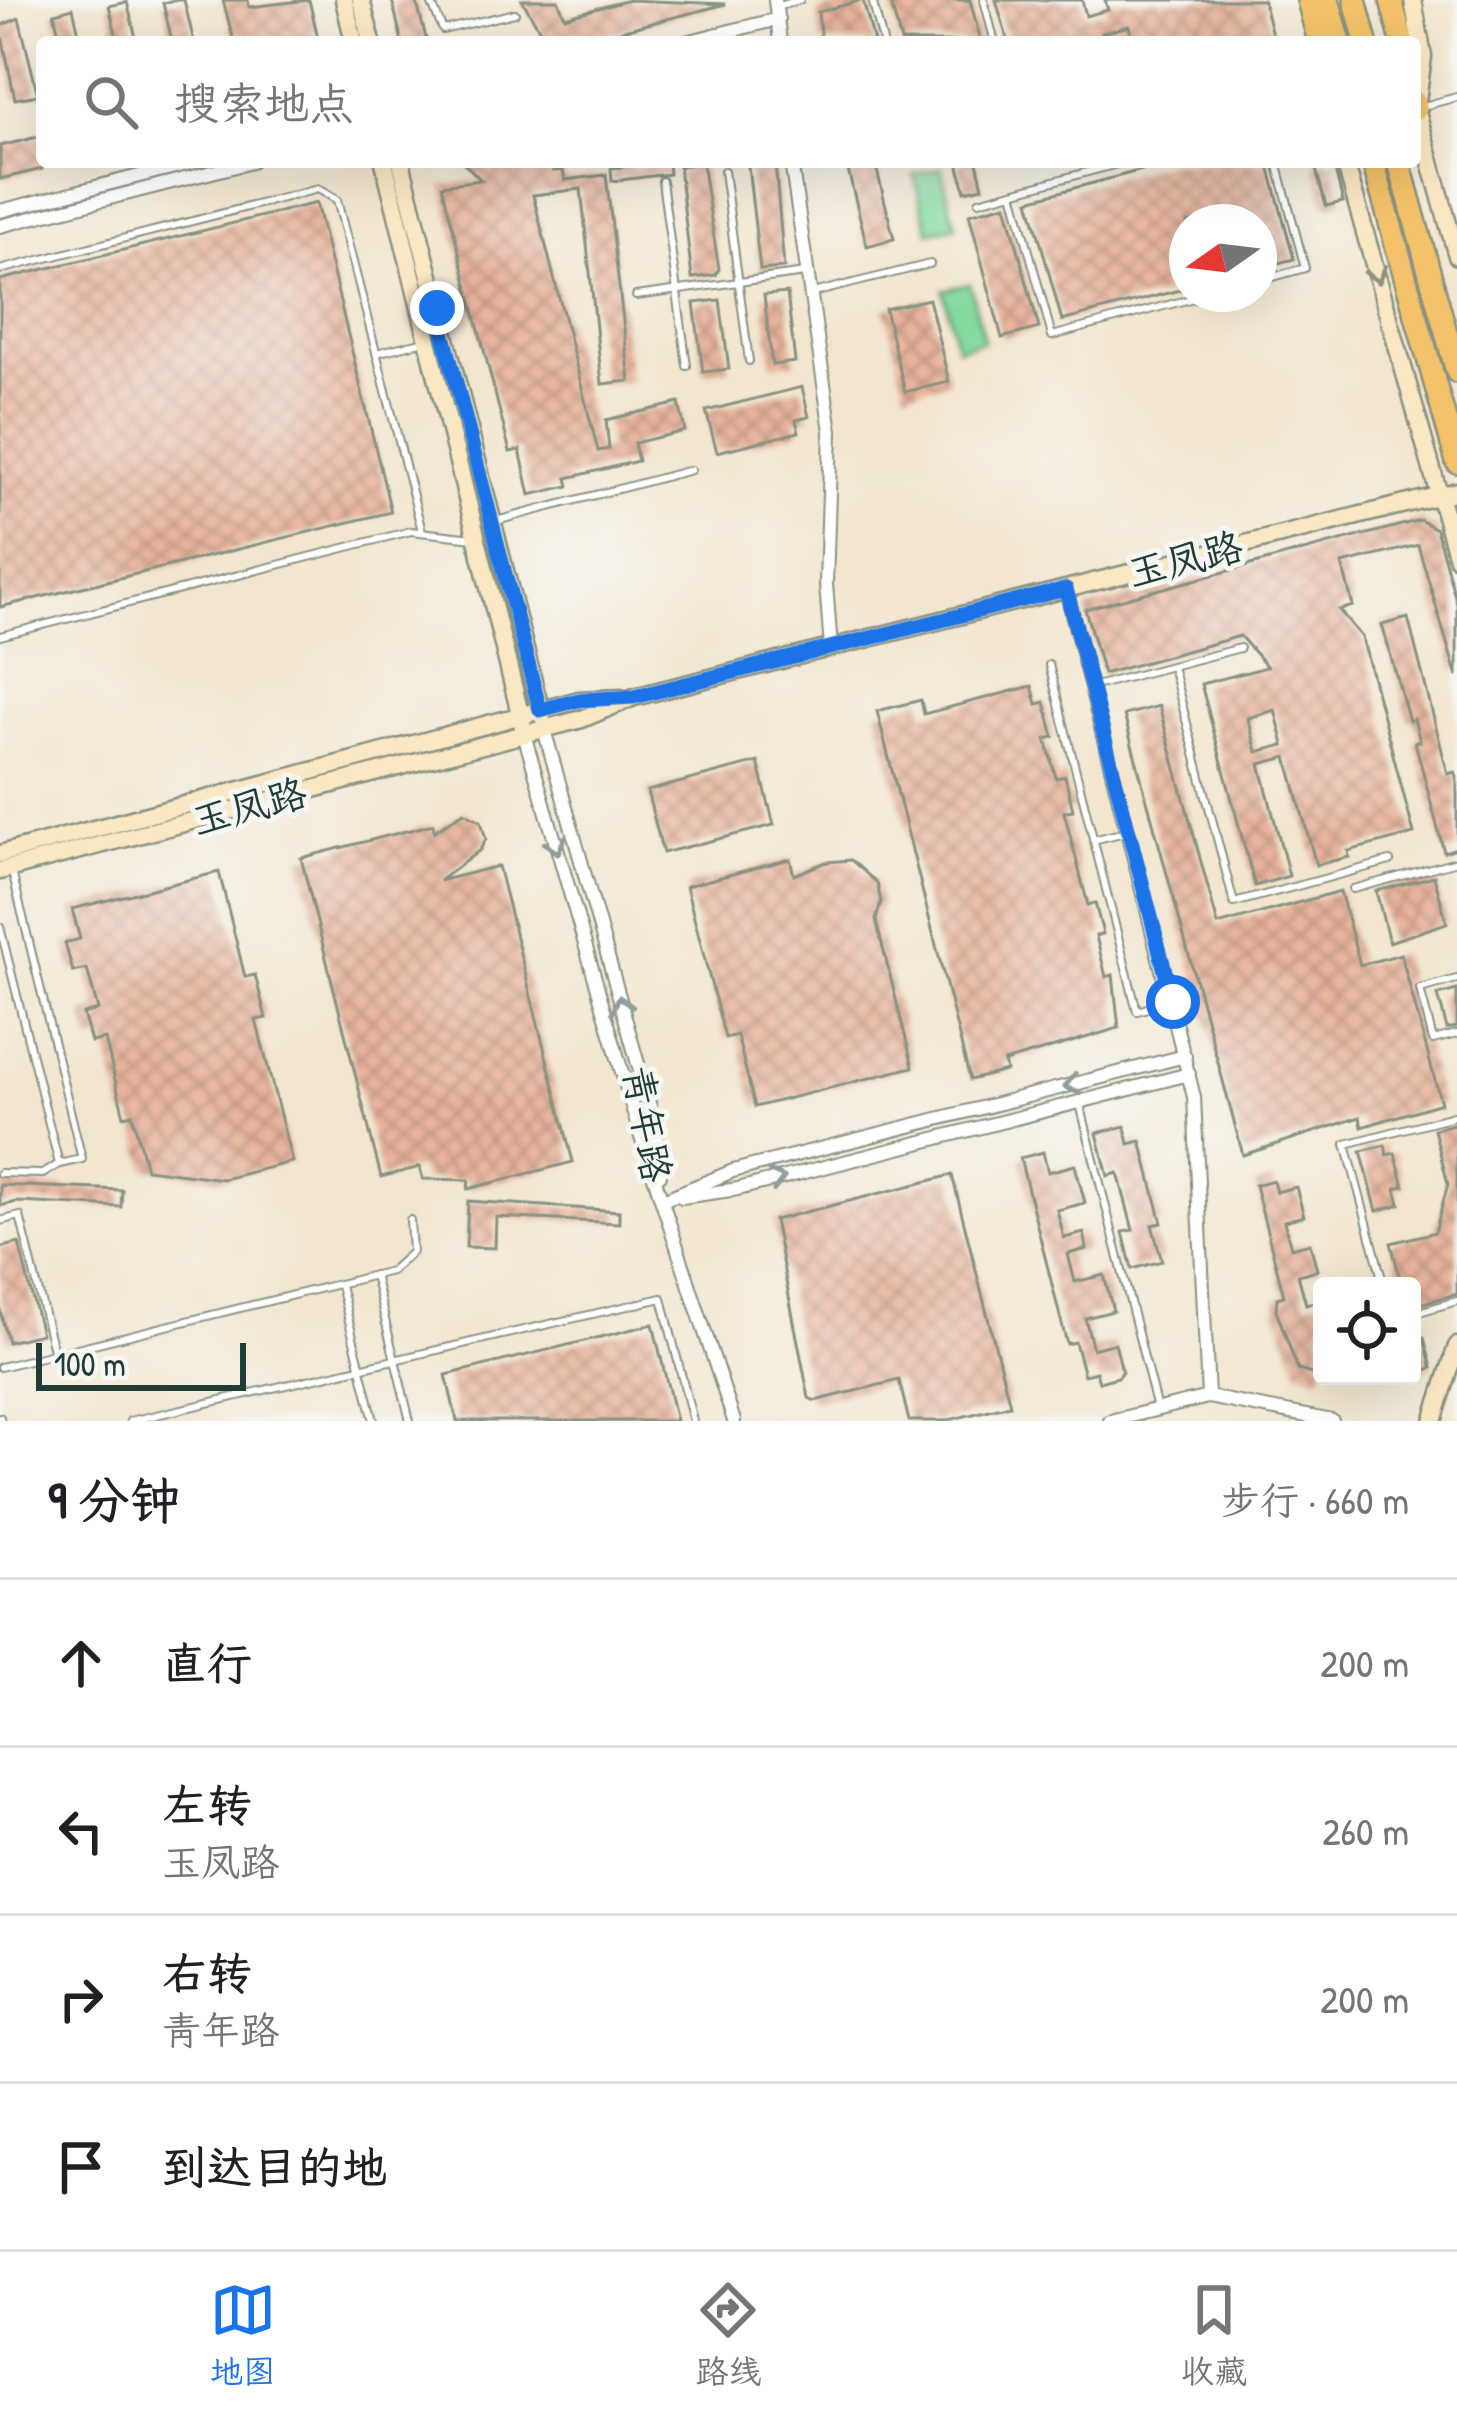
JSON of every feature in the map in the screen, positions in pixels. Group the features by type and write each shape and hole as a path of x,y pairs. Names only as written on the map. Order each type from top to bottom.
{"highway":[{"path":"1308,0 1314,36"},
{"path":"1328,0 1338,36"},
{"path":"1354,0 1364,36"},
{"path":"1390,0 1400,35"},
{"path":"1375,168 1457,461"},
{"path":"1401,168 1457,372"}],"street":[{"path":"344,0 353,36"},
{"path":"361,0 370,36"},
{"path":"1298,0 1313,36"},
{"path":"1413,0 1419,36"},
{"path":"702,36 776,9"},
{"path":"1421,123 1457,256"},
{"path":"0,212 172,168"},
{"path":"0,226 227,168"},
{"name":"青年路","path":"386,168 480,540 656,1128 663,1200"},
{"name":"青年路","path":"403,168 492,522 533,722 663,1200"},
{"path":"792,168 831,431 826,584 831,648"},
{"path":"1348,168 1448,493 1457,558"},
{"name":"玉凤路","path":"4,865 533,722 579,700 634,697 1448,493"},
{"path":"1066,589 1189,1074 1208,1397"},
{"path":"663,1200 733,1171 1185,1056"},
{"path":"663,1200 738,1189 1189,1074"},
{"path":"663,1200 734,1421"},
{"path":"1433,1421 1457,1346"},
{"path":"1110,1421 1208,1397 1332,1421"}],"lane":[{"path":"430,0 443,30 515,13"},
{"path":"776,9 800,0"},
{"path":"872,0 881,36"},
{"path":"983,0 993,36"},
{"path":"1421,104 1457,97"},
{"path":"979,201 1103,168"},
{"path":"1277,275 1305,268 1279,168"},
{"path":"724,171 749,361"},
{"path":"662,181 687,366"},
{"path":"0,270 318,189 337,200 422,531"},
{"path":"1013,192 1052,336 1169,305"},
{"path":"809,294 930,263"},
{"path":"636,296 806,273"},
{"path":"376,353 429,340"},
{"path":"492,522 691,470"},
{"path":"0,636 422,531 480,540"},
{"path":"1091,687 1240,648"},
{"path":"1049,665 1137,1011 1173,1002"},
{"path":"1172,666 1234,903 1390,861"},
{"path":"1094,840 1129,831"},
{"path":"1353,889 1457,861"},
{"path":"0,1173 44,1174 82,1159 4,865"},
{"path":"0,927 58,1165"},
{"path":"1457,980 1420,989 1433,1040 1457,1034"},
{"path":"1079,1102 1157,1408"},
{"path":"1382,1277 1346,1144 1457,1115"},
{"path":"0,1221 20,1216 54,1354"},
{"path":"0,1367 374,1275 407,1262 415,1241 410,1220"},
{"path":"374,1275 410,1421"},
{"path":"340,1284 374,1421"},
{"path":"130,1421 394,1356 415,1358 662,1298 693,1421"},
{"path":"1421,1311 1457,1301"}],"green space":[{"path":"941,168 956,226 929,232 914,175"},
{"path":"970,284 984,341 957,348 943,290"}],"building":[{"path":"184,0 193,36 171,36 163,3"},
{"path":"223,0 248,0 249,7 309,0 318,36 232,36"},
{"path":"392,0 416,0 425,36 401,36"},
{"path":"522,0 558,0 565,17 629,0 726,4 601,36 543,36"},
{"path":"863,0 872,36 820,36 818,12"},
{"path":"890,0 970,0 979,36 899,36"},
{"path":"996,0 1082,0 1086,16 1108,10 1105,0 1263,0 1272,36 1132,36 1129,26 1103,36 1006,36"},
{"path":"127,2 136,36 116,36 109,6"},
{"path":"73,8 80,36 60,36 54,13"},
{"path":"19,18 36,95 15,99 0,26"},
{"path":"36,137 36,168 42,169 0,179 0,146"},
{"path":"469,168 553,168 563,170 565,180 606,175 630,381 602,384 581,189 533,195 598,451 609,449 606,420 679,403 685,431 634,443 638,461 567,478 569,486 530,495 520,450 510,452 442,185 481,180"},
{"path":"611,168 668,168 669,174 612,181"},
{"path":"679,168 703,168 719,269 716,275 692,278"},
{"path":"748,168 776,168 784,268 760,270"},
{"path":"848,168 876,168 894,239 867,246"},
{"path":"959,168 978,168 983,187 965,191"},
{"path":"1149,168 1270,168 1294,259 1277,263 1277,204 1169,204 1169,293 1062,321 1029,200"},
{"path":"1316,168 1334,168 1343,202 1326,206"},
{"path":"316,203 391,512 0,607 0,280"},
{"path":"1006,204 1039,328 1002,338 969,214"},
{"path":"787,293 795,362 772,365 764,295"},
{"path":"929,299 949,382 905,392 885,309"},
{"path":"720,300 729,369 703,372 694,303"},
{"path":"802,387 809,417 796,420 799,432 717,452 706,411"},
{"path":"1420,520 1436,529 1457,604 1457,677 1418,545 1342,564 1353,606 1339,610 1362,637 1414,834 1348,851 1349,857 1316,865 1287,757 1260,764 1289,876 1255,886 1201,684 1267,667 1240,636 1103,674 1085,609","holes":["1275,710 1284,745 1257,752 1248,718"]},
{"path":"1408,618 1448,774 1455,772 1457,781 1457,848 1444,852 1415,742 1420,741 1414,719 1409,721 1382,625"},
{"path":"1032,686 1037,704 1045,702 1054,737 1046,739 1056,778 1065,776 1073,810 1064,812 1088,905 1095,903 1103,934 1096,936 1106,977 1113,975 1119,1028 1004,1062 1006,1071 970,1080 877,711 921,700 924,714"},
{"path":"1159,706 1218,925 1340,891 1360,965 1401,954 1441,1103 1362,1127 1360,1117 1243,1155 1124,715"},
{"path":"758,762 774,825 663,853 647,791"},
{"path":"464,812 481,821 486,839 480,850 439,881 498,866 573,1162 468,1189 469,1180 423,1179 420,1167 381,1177 301,858 433,824 434,831"},
{"path":"790,859 794,875 826,862 851,860 877,883 881,902 876,920 913,1067 755,1107 737,1035 725,1038 686,886"},
{"path":"219,872 245,977 255,975 266,1018 256,1020 292,1162 223,1179 146,1169 132,1114 124,1116 105,1039 91,1042 83,1014 98,1010 87,969 73,972 65,943 80,939 72,909"},
{"path":"1434,876 1447,923 1389,942 1376,891"},
{"path":"1457,990 1457,1027 1447,1029 1438,995"},
{"path":"1457,1123 1457,1294 1421,1304 1421,1277 1400,1277 1391,1243 1435,1232 1448,1184 1434,1129"},
{"path":"1125,1126 1129,1144 1141,1141 1162,1223 1152,1225 1162,1261 1132,1269 1123,1232 1133,1230 1118,1173 1108,1176 1097,1133"},
{"path":"1385,1145 1387,1155 1395,1153 1404,1186 1396,1188 1400,1204 1377,1211 1361,1151"},
{"path":"1043,1152 1048,1172 1075,1165 1085,1203 1057,1210 1064,1238 1084,1233 1087,1249 1068,1254 1075,1282 1104,1275 1113,1311 1085,1318 1093,1349 1115,1343 1122,1371 1118,1377 1099,1382 1096,1372 1084,1375 1075,1342 1067,1344 1020,1158"},
{"path":"952,1175 1010,1405 945,1421 909,1421 899,1380 815,1401 809,1398 774,1220"},
{"path":"1273,1180 1276,1192 1296,1187 1304,1216 1284,1221 1291,1248 1310,1243 1317,1270 1298,1275 1306,1304 1313,1302 1313,1374 1298,1370 1276,1310 1277,1298 1284,1296 1255,1185"},
{"path":"0,1185 122,1190 121,1207 17,1202 0,1206"},
{"path":"468,1201 619,1211 619,1223 496,1217 495,1248 466,1247"},
{"path":"19,1243 41,1334 8,1342 0,1310 0,1248"},
{"path":"653,1324 676,1421 457,1421 446,1375"},
{"path":"1421,1339 1432,1368 1421,1371"}],"route":[{"path":"437,308 540,710 579,700 634,697 1066,589 1173,1002"}]}
